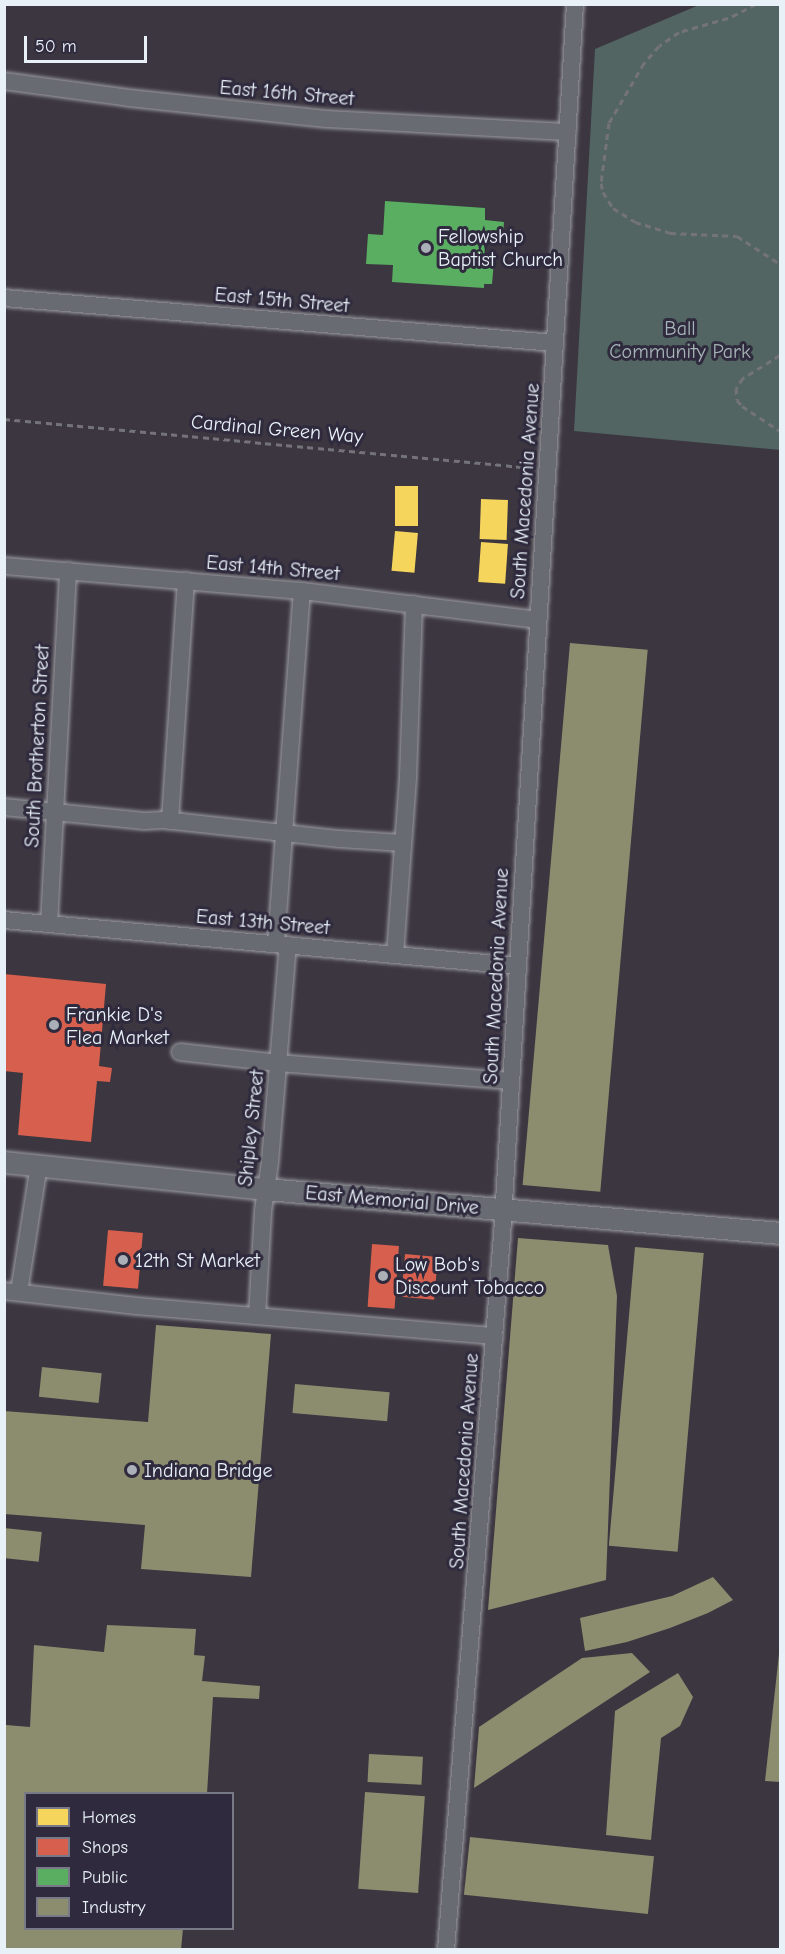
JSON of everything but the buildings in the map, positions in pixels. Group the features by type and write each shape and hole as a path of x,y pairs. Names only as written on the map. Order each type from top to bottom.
{"main road":[{"name":"East Memorial Drive","path":"4,1162 266,1189 780,1233"}],"street":[{"name":"South Macedonia Avenue","path":"446,1950 504,1210 575,4"},
{"name":"East 16th Street","path":"4,81 129,98 326,119 568,132"},
{"name":"East 15th Street","path":"4,298 555,343"},
{"name":"East 14th Street","path":"4,566 302,591 538,620"},
{"name":"South Brotherton Street","path":"49,924 68,571"},
{"path":"170,821 186,581"},
{"name":"Shipley Street","path":"257,1316 278,1063 285,834 302,591"},
{"path":"395,955 403,843 414,604"},
{"path":"4,807 403,843"},
{"name":"East 13th Street","path":"4,920 518,966"},
{"path":"180,1052 278,1063 511,1081"},
{"path":"39,1165 12,1291 49,1298 495,1336"}],"path":[{"path":"756,4 728,18 680,32 659,46 644,63 609,123 601,183 603,192 613,208 635,222 670,233 736,236 780,264"},
{"path":"780,355 743,378 736,388 737,400 742,406 780,431"},
{"name":"Cardinal Green Way","path":"4,419 547,469"}],"green space":[{"name":"Ball Community Park","path":"699,5 780,5 780,450 574,431 595,49"}],"place":[{"name":"Fellowship Baptist Church","path":"426,248"},
{"name":"Frankie D's Flea Market","path":"54,1025"},
{"name":"12th St Market","path":"123,1260"},
{"name":"Low Bob's Discount Tobacco","path":"383,1276"},
{"name":"Indiana Bridge","path":"132,1470"}]}
